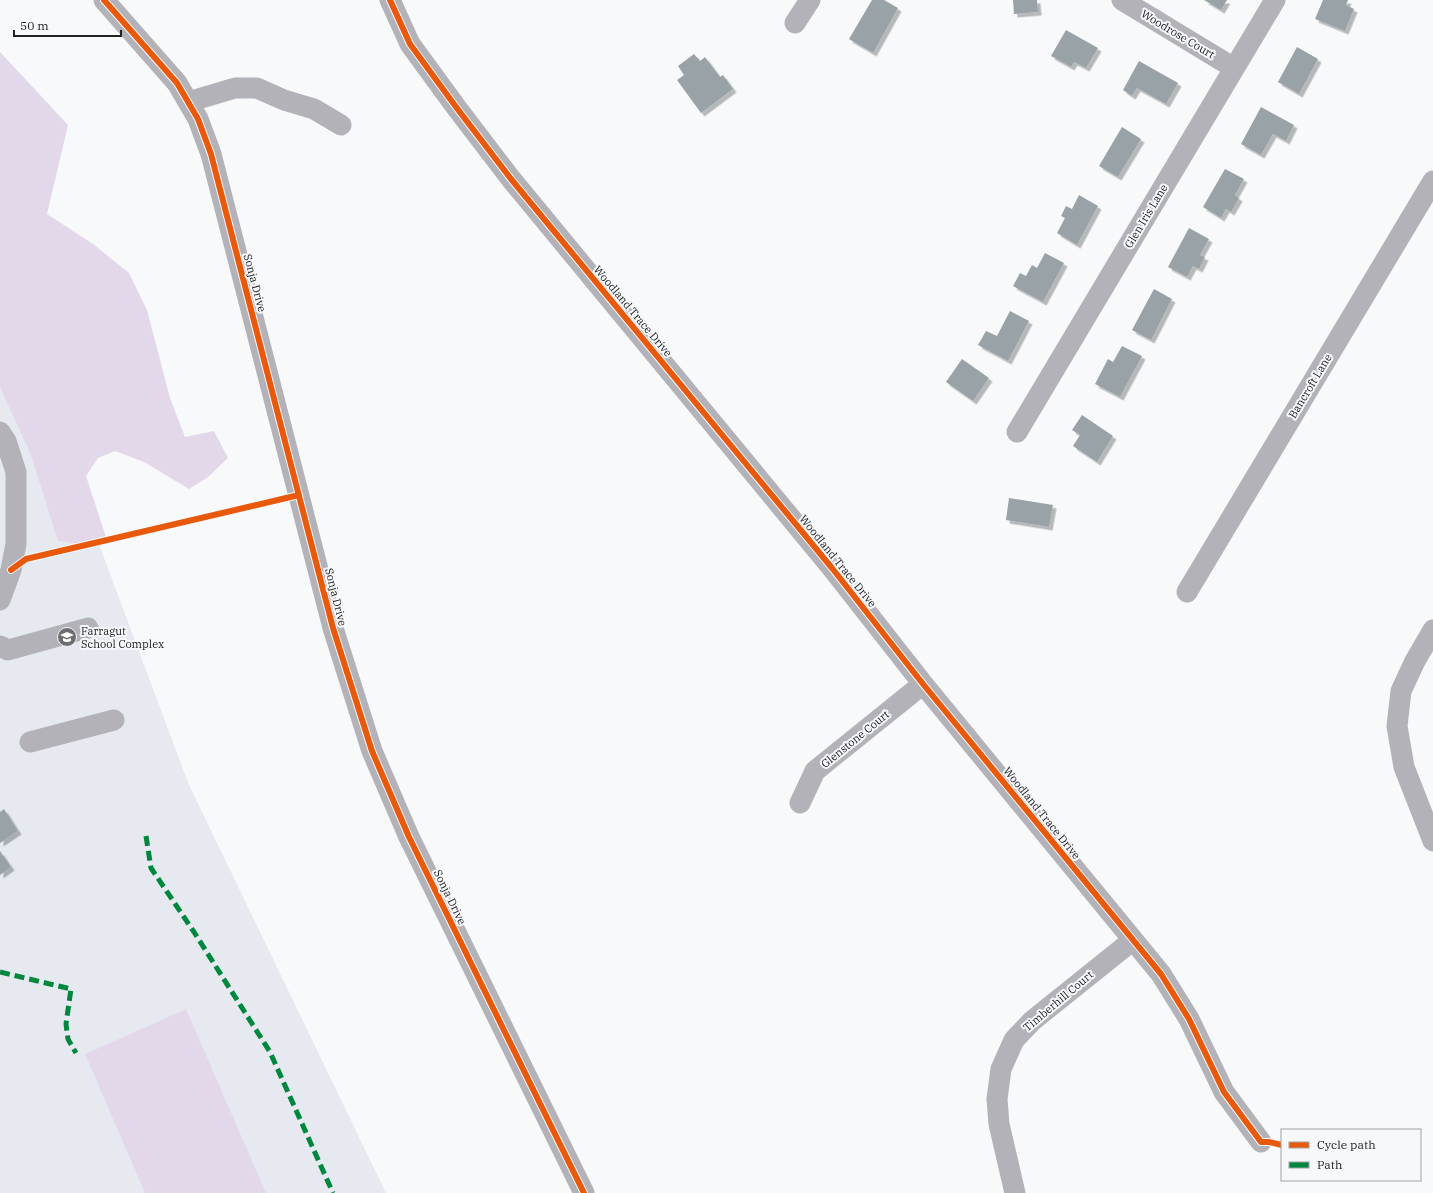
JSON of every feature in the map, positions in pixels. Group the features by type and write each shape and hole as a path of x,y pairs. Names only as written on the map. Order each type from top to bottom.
{"street":[{"name":"Sonja Drive","path":"104,0 177,83 198,119 211,154 333,628 372,751 410,837 584,1193"},
{"name":"Woodland Trace Drive","path":"390,0 410,44 511,179 832,568 923,684 1161,974 1189,1019 1224,1092 1261,1142"},
{"path":"795,24 810,0"},
{"name":"Woodrose Court","path":"1122,0 1234,68"},
{"name":"Glen Iris Lane","path":"1017,432 1275,0"},
{"path":"188,102 235,88 257,88 284,100 314,109 341,125"},
{"name":"Bancroft Lane","path":"1187,592 1433,181"},
{"path":"0,432 6,441 16,472 16,544 11,570 0,600"},
{"path":"0,646 8,650 88,628"},
{"path":"1433,630 1415,661 1401,690 1397,726 1404,767 1433,841"},
{"name":"Glenstone Court","path":"800,803 815,770 923,684"},
{"path":"30,742 114,720"},
{"name":"Timberhill Court","path":"1015,1193 1000,1124 997,1099 1002,1069 1014,1040 1032,1021 1133,940"}],"shaded area":[{"path":"0,52 68,125 47,214 93,244 129,273 147,310 170,398 185,437 214,431 228,458 208,477 189,489 144,462 115,451 98,458 86,476 106,537 79,544 58,541 31,455 0,387"},
{"name":"Farragut School Complex","path":"0,366 78,488 189,785 386,1193 0,1193"},
{"path":"186,1009 266,1193 145,1193 85,1054"}],"building":[{"path":"872,0 884,0 898,8 873,53 849,39"},
{"path":"1013,0 1037,0 1038,12 1014,14"},
{"path":"1204,0 1227,0 1221,10"},
{"path":"1323,0 1348,0 1346,5 1354,9 1345,31 1315,19"},
{"path":"1066,30 1098,48 1086,68 1074,62 1071,67 1051,56"},
{"path":"1297,47 1318,59 1299,94 1278,82"},
{"path":"694,54 700,61 705,57 720,77 723,75 733,89 701,113 677,80 684,75 678,66"},
{"path":"1139,61 1178,83 1166,104 1137,88 1132,96 1123,90"},
{"path":"1261,107 1294,125 1286,141 1273,134 1261,155 1241,144"},
{"path":"1122,127 1141,139 1118,177 1099,166"},
{"path":"1225,169 1244,179 1235,195 1239,198 1231,212 1226,209 1221,218 1203,207"},
{"path":"1079,195 1098,206 1077,245 1057,233 1065,218 1061,216 1066,206 1072,209"},
{"path":"1189,228 1209,239 1200,255 1205,257 1199,269 1193,266 1187,277 1168,267"},
{"path":"1045,253 1064,263 1043,302 1013,286 1020,273 1026,276 1032,265 1037,268"},
{"path":"1154,289 1172,299 1151,340 1132,330"},
{"path":"1010,311 1029,321 1008,361 978,345 986,331 997,336"},
{"path":"1122,346 1142,356 1120,397 1095,384 1108,359 1113,362"},
{"path":"962,359 989,378 973,401 946,382"},
{"path":"1082,415 1113,436 1097,462 1073,446 1080,435 1072,430"},
{"path":"1009,498 1053,505 1049,527 1006,520"},
{"path":"4,809 18,831 0,843 0,812"},
{"path":"0,851 11,867 0,875"}],"marked path":[{"path":"146,836 151,868 194,932 270,1052 333,1193"},
{"path":"0,972 71,989 66,1024 68,1039 76,1053"}],"cycle path":[{"path":"104,0 177,83 198,119 211,154 333,628 372,751 409,837 584,1193"},
{"path":"390,0 410,44 511,179 832,568 923,684 1161,974 1189,1019 1224,1092 1261,1142 1281,1145"},
{"path":"11,570 26,559 299,495"}],"place":[{"name":"Farragut School Complex","path":"67,637"}]}
